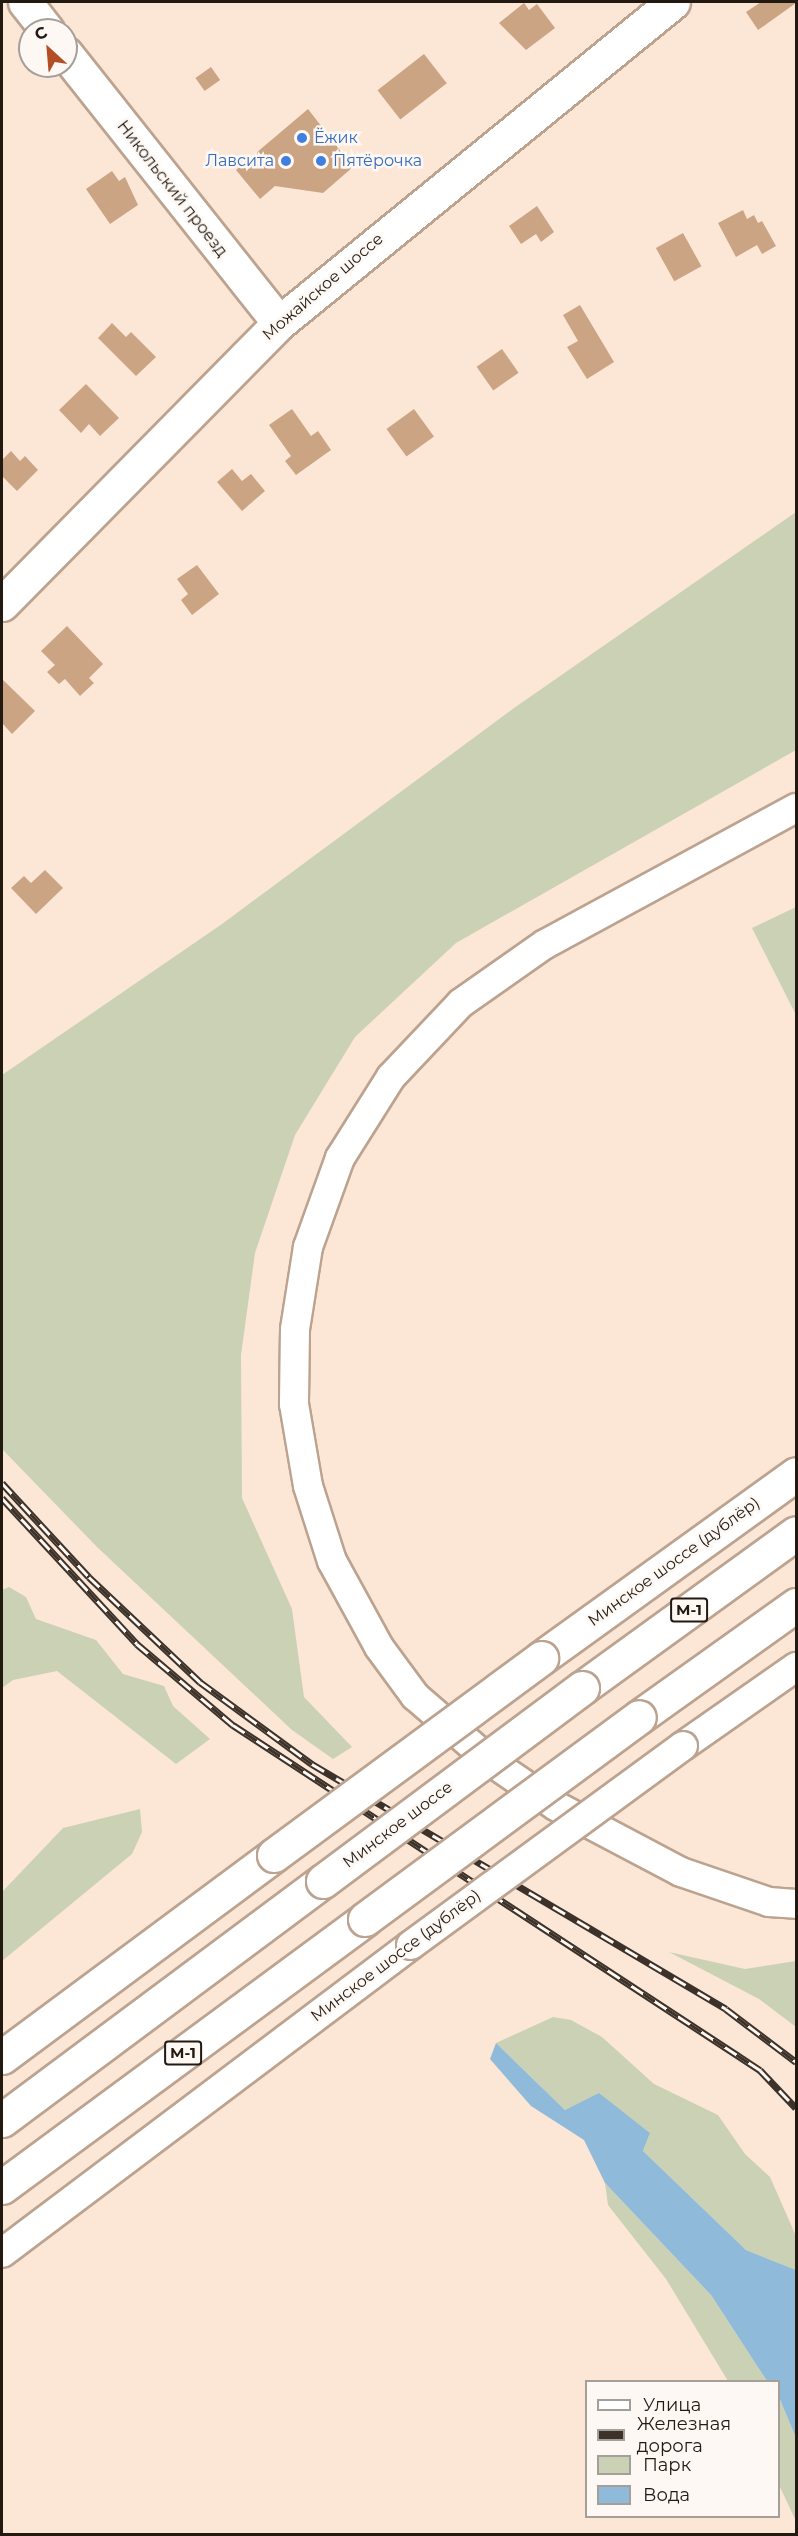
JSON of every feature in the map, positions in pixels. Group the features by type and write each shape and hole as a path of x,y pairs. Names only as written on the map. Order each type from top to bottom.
{"main road":[{"path":"25,2 38,18"},
{"name":"Можайское шоссе","path":"2,604 279,323 673,2"},
{"name":"Никольский проезд","path":"78,69 279,323"},
{"name":"Минское шоссе (дублёр)","path":"2,2057 541,1658 796,1474"},
{"name":"Минское шоссе","path":"2,2120 582,1688 796,1533"},
{"name":"М-1","path":"2,2187 639,1717 796,1605"}],"street":[{"path":"796,808 545,944 461,1003 391,1077 340,1158 308,1247 295,1329 294,1404 308,1486 332,1561 379,1647 416,1696 490,1761 556,1806 681,1872 770,1902 796,1904"},
{"name":"Минское шоссе (дублёр)","path":"2,2253 411,1944 683,1746 796,1667"}],"green space":[{"path":"796,512 796,750 456,943 355,1037 295,1135 255,1253 241,1355 242,1498 292,1609 304,1697 352,1747 333,1759 292,1730 97,1547 2,1449 2,1075 222,924 514,708"},
{"path":"796,907 796,1015 752,928"},
{"path":"9,1587 26,1597 36,1619 96,1640 123,1674 164,1686 173,1706 210,1739 176,1764 57,1671 13,1680 2,1688 2,1590"},
{"path":"140,1809 142,1832 132,1854 2,1961 2,1892 63,1828"},
{"path":"669,1952 745,1969 796,1961 796,2027 759,1999"},
{"path":"553,2017 571,2020 602,2037 654,2084 718,2115 745,2154 770,2177 796,2236 796,2270 746,2250 643,2151 650,2133 599,2094 565,2110 496,2043"},
{"path":"605,2183 711,2295 766,2380 727,2380 666,2279 608,2205"},
{"path":"780,2399 796,2438 796,2521 780,2487"}],"water":[{"path":"496,2043 565,2110 599,2093 650,2133 643,2151 746,2250 796,2270 796,2438 780,2399 780,2380 766,2380 711,2295 605,2183 584,2140 531,2106 490,2059"}],"building":[{"path":"761,2 796,3 758,30 746,12"},
{"path":"524,3 529,10 537,4 555,28 526,50 499,23"},
{"path":"424,54 447,83 400,119 378,90"},
{"path":"211,67 220,80 205,91 195,78"},
{"name":"Ёжик","path":"308,109 353,167 323,193 275,186 260,199 236,170"},
{"path":"112,171 119,181 125,177 138,205 110,224 86,189"},
{"path":"537,206 554,232 541,242 536,234 521,244 509,226"},
{"path":"743,210 747,219 754,215 758,223 762,221 776,246 762,254 757,245 736,257 718,223"},
{"path":"683,233 701,266 674,281 656,248"},
{"path":"580,305 614,362 587,379 567,347 578,341 563,315"},
{"path":"112,323 126,337 131,332 156,357 136,376 98,338"},
{"path":"502,349 519,373 493,391 477,367"},
{"path":"86,384 119,418 100,436 89,424 81,433 59,410"},
{"path":"292,409 311,436 318,431 331,450 296,475 285,461 291,456 269,425"},
{"path":"414,409 434,437 406,456 386,429"},
{"path":"11,451 20,461 25,456 38,470 17,491 2,476 2,460"},
{"path":"232,469 242,481 251,474 265,491 242,511 217,482"},
{"path":"197,565 219,594 192,615 181,600 188,594 177,579"},
{"path":"67,626 103,664 89,678 94,683 80,696 65,679 59,684 47,672 55,665 41,651"},
{"path":"2,679 35,711 12,734 2,723"},
{"path":"45,870 63,888 36,914 11,888 24,876 31,883"}],"railway":[{"path":"2,1483 89,1577 200,1682 312,1764 726,2009 796,2062"},
{"path":"2,1498 137,1644 233,1725 760,2070 796,2108"}],"place":[{"name":"Ёжик","path":"302,138"},
{"name":"Лавсита","path":"286,161"},
{"name":"Пятёрочка","path":"321,161"}]}
